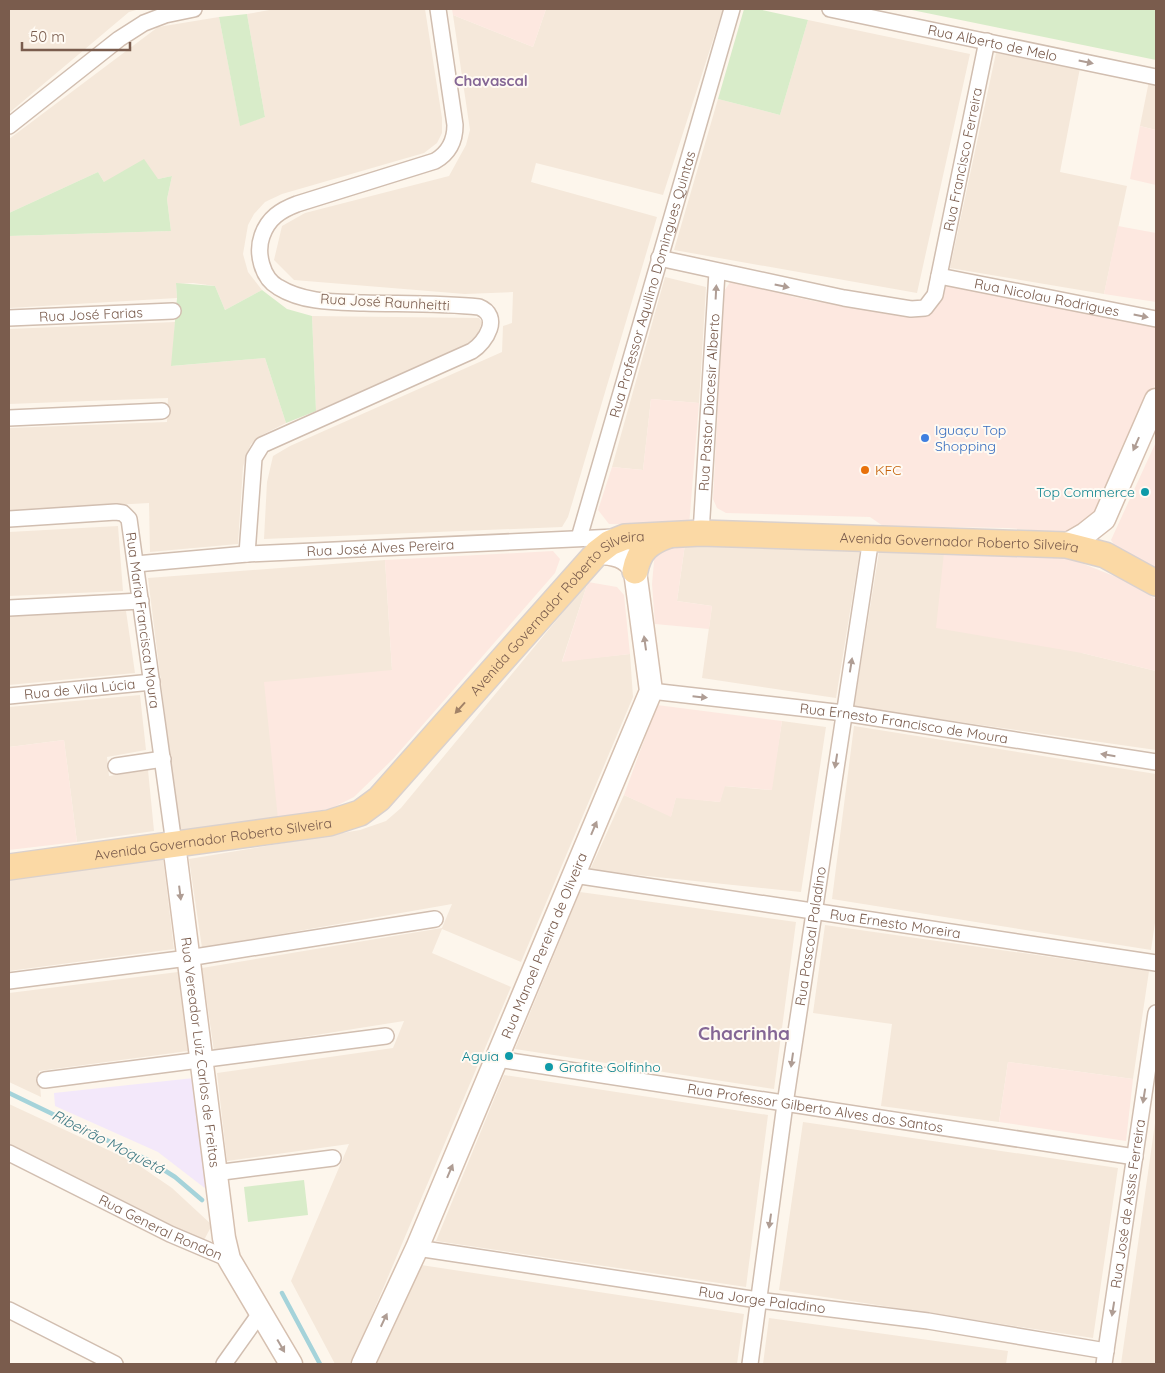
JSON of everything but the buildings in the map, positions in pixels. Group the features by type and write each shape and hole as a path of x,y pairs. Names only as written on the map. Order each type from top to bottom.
{"main road":[{"name":"Avenida Governador Roberto Silveira","path":"9,866 329,824 365,810 379,799 588,546 610,543 625,536 701,533 1066,545 1104,555 1121,562 1156,583"},
{"path":"636,571 638,557 644,548 672,534"}],"street":[{"path":"9,126 119,39 158,18 194,9"},
{"name":"Rua José Raunheitti","path":"247,554 254,458 262,445 472,351 482,344 489,333 489,318 481,308 326,301 287,292 268,278 261,256 260,242 265,229 270,220 280,212 297,204 435,160 449,149 454,133 454,113 438,9"},
{"name":"Rua Professor Aquilino Domingues Quintas","path":"588,546 659,258 732,9"},
{"name":"Rua Alberto de Melo","path":"830,9 1156,77"},
{"name":"Rua Francisco Ferreira","path":"659,258 844,298 918,310 925,308 930,304 938,276 987,41"},
{"name":"Rua Pastor Diocesir Alberto","path":"701,533 717,272"},
{"name":"Rua Nicolau Rodrigues","path":"938,276 1156,319"},
{"name":"Rua José Farias","path":"9,318 173,311"},
{"path":"1066,545 1085,534 1104,519 1156,400"},
{"path":"9,418 162,412"},
{"name":"Rua Maria Francisca Moura","path":"9,519 123,513 130,521 174,844"},
{"path":"1104,519 1108,543 1121,562"},
{"name":"Rua Pascoal Paladino","path":"750,1364 785,1104 870,538"},
{"path":"588,546 621,557 630,563 636,571 651,691"},
{"name":"Rua José Alves Pereira","path":"136,564 247,554 588,546"},
{"path":"9,608 141,601"},
{"name":"Rua de Vila Lúcia","path":"9,696 152,682"},
{"name":"Rua Ernesto Francisco de Moura","path":"651,691 844,713 1156,762"},
{"name":"Rua Manoel Pereira de Oliveira","path":"363,1364 417,1248 651,691"},
{"path":"116,766 163,759"},
{"name":"Rua Vereador Luiz Carlos de Freitas","path":"174,844 220,1218 229,1259"},
{"name":"Rua Ernesto Moreira","path":"574,876 814,910 1156,963"},
{"path":"9,981 188,958 436,919"},
{"name":"Rua José de Assis Ferreira","path":"1105,1358 1156,1013"},
{"path":"46,1080 386,1036"},
{"name":"Rua Professor Gilberto Alves dos Santos","path":"497,1059 1135,1157"},
{"name":"Rua General Rondon","path":"9,1153 170,1234 229,1259 291,1364"},
{"path":"215,1173 333,1158"},
{"name":"Rua Jorge Paladino","path":"417,1248 758,1300 928,1321 1105,1358"},
{"path":"9,1310 116,1364"},
{"path":"224,1364 261,1312"}],"shaded area":[{"path":"9,9 140,9 129,12 9,113"},
{"path":"275,9 425,9 442,118 442,133 437,143 424,153 282,194 265,202 254,214 248,225 243,254 248,272 262,290 225,310 215,286 193,283 176,284 177,298 9,308 9,236 171,231 167,199 172,176 158,179 104,182 98,172 9,213 9,139 158,27 219,17 240,125 265,117 247,14"},
{"path":"452,9 546,9 533,47 453,15"},
{"path":"546,9 723,9 663,195 536,163 531,182 657,217 568,517 562,527 264,539 267,482 273,456 290,446 502,352 503,326 512,323 513,292 465,294 294,280 274,260 282,226 305,213 449,176 466,145 470,130 453,15 533,47"},
{"path":"808,20 970,54 917,293 674,250 718,99 780,115"},
{"path":"996,53 1080,68 1060,172 1127,186 1104,294 950,268"},
{"path":"1149,81 1156,82 1156,130 1140,126"},
{"path":"1140,126 1156,130 1156,185 1130,179"},
{"path":"1118,226 1156,233 1156,302 1104,294"},
{"path":"665,277 706,287 699,403 651,399 643,470 612,467"},
{"name":"Iguaçu Top Shopping","path":"731,281 782,288 790,296 818,302 827,298 921,316 929,315 933,311 947,285 1156,325 1156,383 1091,519 1068,533 1008,528 883,526 870,517 726,513 717,508 713,499 724,291"},
{"path":"312,316 479,318 482,322 475,341 316,411"},
{"path":"175,322 172,366 265,358 286,423 262,435 251,444 247,453 243,467 238,544 150,552 149,503 9,511 9,428 167,422 168,398 9,404 9,329"},
{"path":"651,399 699,403 689,526 609,524 598,510 612,467 643,470"},
{"name":"Top Commerce","path":"1156,442 1156,576 1120,554 1111,540"},
{"path":"118,526 123,591 9,596 9,532"},
{"path":"685,544 860,550 836,698 702,678 712,606 677,601"},
{"path":"685,544 677,601 712,606 709,629 655,624 652,584 655,550"},
{"path":"553,551 560,559 555,573 393,759 354,797 332,808 278,819 264,682 392,670 385,560"},
{"path":"879,552 944,552 1082,653 1156,671 1156,750 854,707"},
{"path":"944,552 1066,557 1119,578 1156,599 1156,671 1082,653 936,628"},
{"path":"385,560 392,670 278,819 180,835 148,578"},
{"path":"588,582 562,661 630,654 633,697 521,962 442,929 432,953 511,987 351,1364 335,1364 291,1281 349,1144 227,1161 217,1073 393,1048 404,1021 214,1051 202,968 442,928 452,904 202,948 189,859 360,830 386,821 401,808"},
{"path":"588,582 617,587 624,595 630,654 562,662"},
{"path":"126,611 135,673 9,685 9,616"},
{"path":"140,695 146,750 107,757 109,776 148,770 154,831 77,842 64,740 9,747 9,707"},
{"path":"657,705 782,721 772,790 725,786 720,802 676,798 671,817 624,795"},
{"path":"782,721 826,727 801,892 590,870 624,795 671,816 676,797 720,802 724,786 771,790"},
{"path":"854,726 1156,774 1156,916 1151,950 832,899"},
{"path":"64,740 77,842 9,850 9,747"},
{"path":"163,858 174,949 9,971 9,880"},
{"path":"580,892 796,922 774,1089 515,1049"},
{"path":"825,925 1149,971 1133,1079 1008,1062 999,1122 881,1106 892,1024 813,1013"},
{"path":"178,972 188,1051 39,1071 41,1097 9,1082 9,993"},
{"path":"1008,1062 1133,1079 1126,1141 999,1122"},
{"path":"504,1075 768,1115 746,1287 436,1241"},
{"path":"194,1078 206,1189 158,1152 55,1106 54,1093"},
{"path":"9,1104 134,1162 172,1188 212,1225 203,1242 9,1145"},
{"path":"1156,1116 1156,1364 1121,1364"},
{"path":"803,1122 1118,1168 1093,1338 779,1290"},
{"path":"421,1265 744,1314 737,1364 376,1364"},
{"path":"769,1318 1008,1351 1006,1364 763,1364"}],"green space":[{"path":"744,9 758,9 808,20 780,115 718,99"},
{"path":"907,9 1156,9 1156,60"},
{"path":"247,14 265,117 240,126 219,17"},
{"path":"144,159 158,179 172,176 167,199 171,231 9,236 9,213 98,172 104,182"},
{"path":"176,283 215,286 225,310 262,290 287,309 312,316 316,411 286,423 265,358 171,366 177,298"},
{"path":"304,1180 308,1215 248,1222 244,1187"}],"waterway":[{"name":"Ribeirão Moquetá","path":"9,1093 148,1160 175,1177 202,1200"},
{"name":"Ribeirão Moquetá","path":"282,1293 320,1364"}],"place":[{"name":"Iguaçu Top Shopping","path":"925,438"},
{"name":"KFC","path":"865,470"},
{"name":"Top Commerce","path":"1145,492"},
{"name":"Aguia","path":"509,1056"},
{"name":"Grafite Golfinho","path":"549,1067"}],"district":[{"name":"Chavascal","path":"491,81"},
{"name":"Chacrinha","path":"744,1033"}]}
